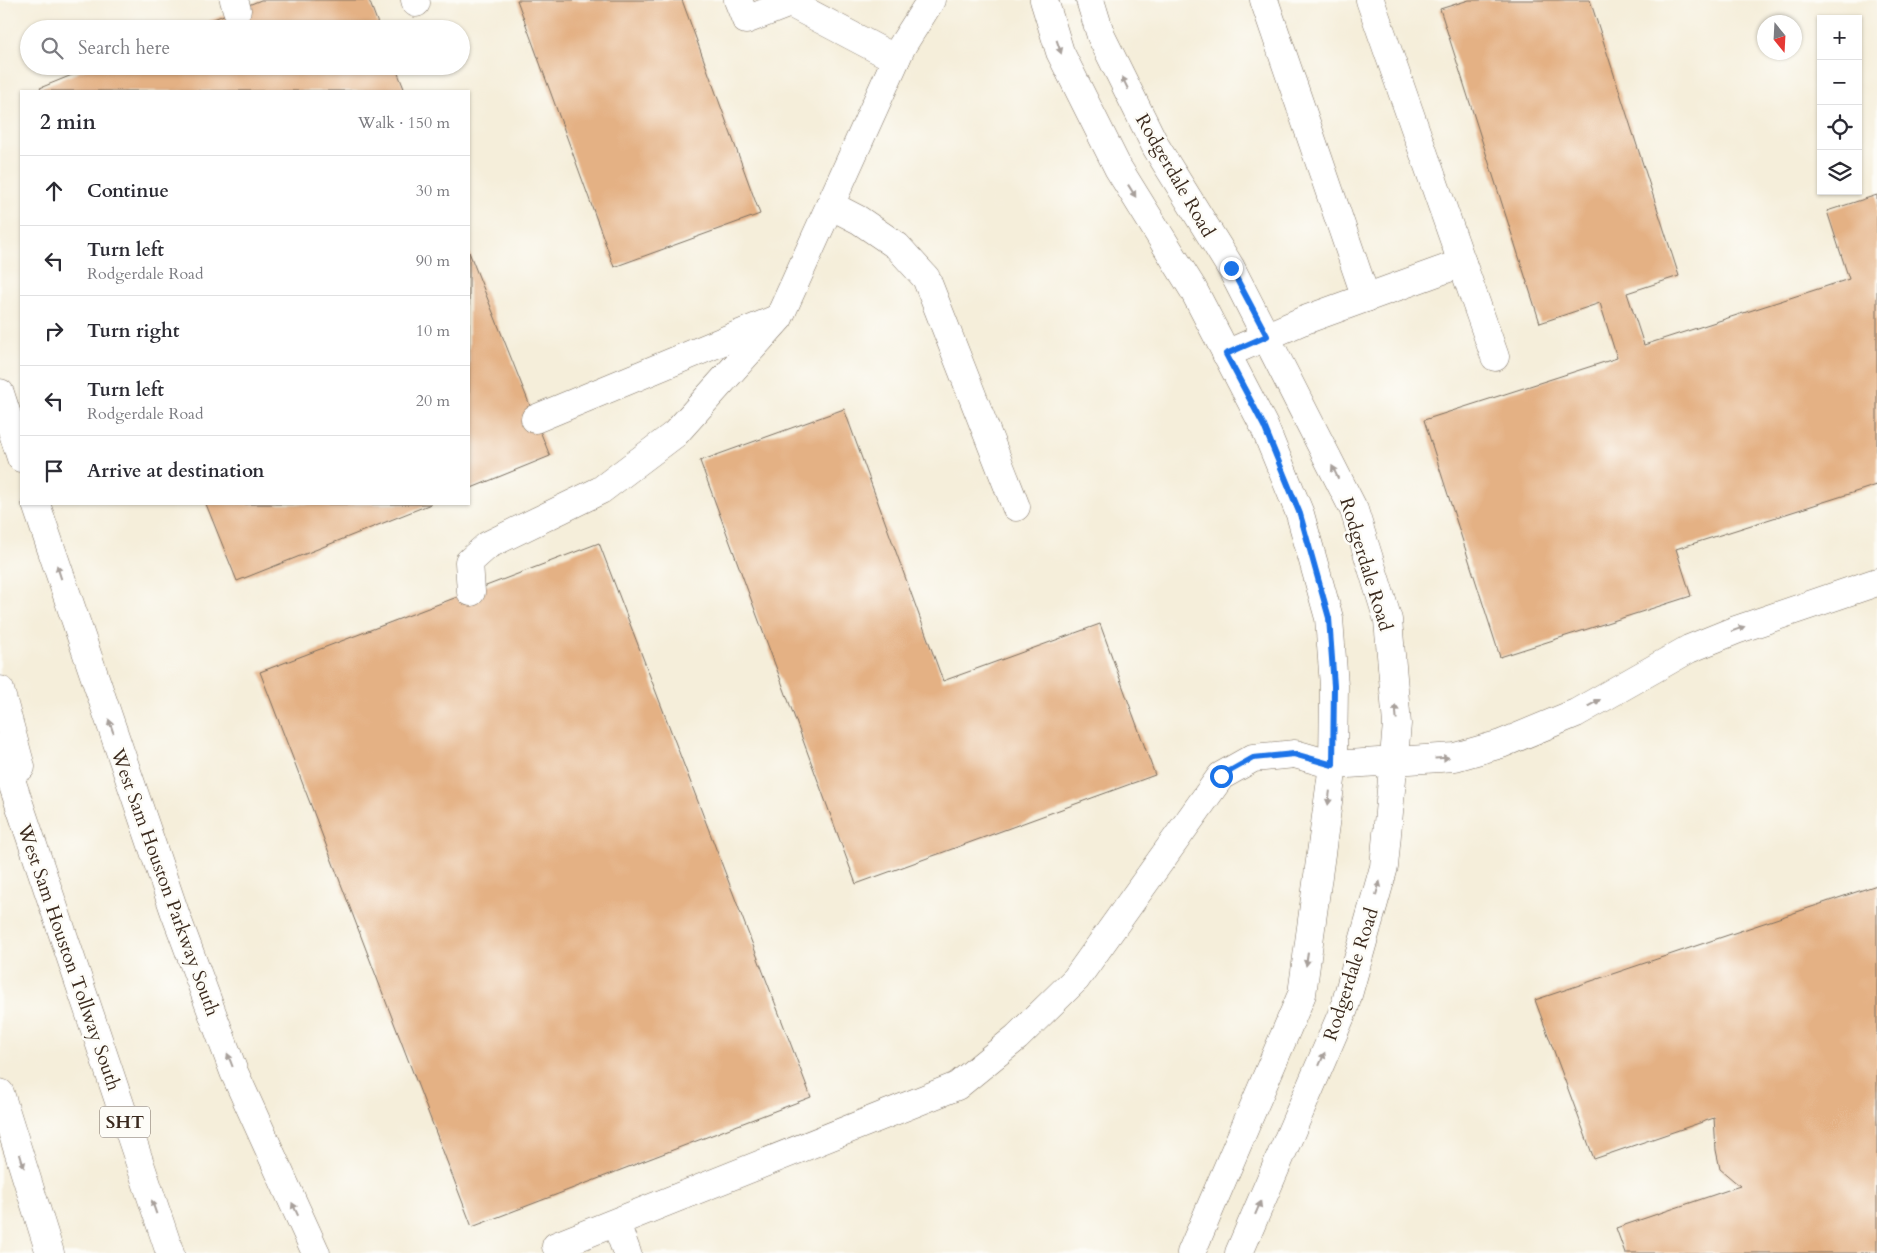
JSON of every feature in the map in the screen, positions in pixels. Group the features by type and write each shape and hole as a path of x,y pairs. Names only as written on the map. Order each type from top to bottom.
{"main road":[{"path":"738,0 746,20 790,2 896,59"},
{"path":"470,592 469,562 488,545 601,490 674,434 779,318 902,46 931,0"},
{"name":"Rodgerdale Road","path":"1044,0 1060,52 1118,168 1193,290 1264,426 1300,514 1329,618 1334,686 1333,765 1302,994 1191,1253"},
{"name":"Rodgerdale Road","path":"1090,0 1101,36 1156,147 1231,268 1354,510 1388,620 1397,724 1384,867 1344,1009 1239,1253"},
{"path":"1264,0 1366,298"},
{"path":"1370,0 1495,357"},
{"path":"830,205 859,220 897,246 926,278 1016,507"},
{"path":"1226,354 1302,321 1462,263"},
{"path":"535,419 779,318"},
{"path":"0,393 20,455"},
{"name":"West Sam Houston Parkway South","path":"36,505 175,913 234,1072 316,1253"},
{"path":"556,1246 957,1086 1017,1036 1076,979 1221,776 1253,758 1294,754 1333,765 1455,757 1501,744 1576,713 1689,649 1736,630 1877,582"},
{"path":"0,690 81,990"},
{"name":"West Sam Houston Tollway South","path":"0,747 170,1253"},
{"path":"0,1093 50,1253"},
{"path":"616,1223 627,1253"}],"building":[{"path":"261,0 369,0 377,20 211,20"},
{"path":"517,0 682,0 760,214 614,267"},
{"path":"1469,0 1590,0 1679,276 1627,293 1644,345 1849,279 1827,211 1877,195 1877,485 1676,549 1691,596 1500,657 1424,420 1617,358 1600,303 1540,323 1440,9"},
{"path":"72,75 399,75 405,90 41,90 40,88"},
{"path":"470,255 550,456 470,489"},
{"path":"844,409 943,681 1100,624 1155,775 856,884 700,461"},
{"path":"206,505 428,505 237,581"},
{"path":"599,543 811,1097 472,1227 260,672"},
{"path":"1877,885 1877,1253 1625,1253 1616,1228 1740,1186 1720,1169 1716,1150 1714,1118 1594,1159 1535,1000"}],"route":[{"path":"1221,776 1253,758 1294,754 1333,765 1334,686 1329,618 1300,514 1264,426 1226,354 1267,336 1231,268"}]}
